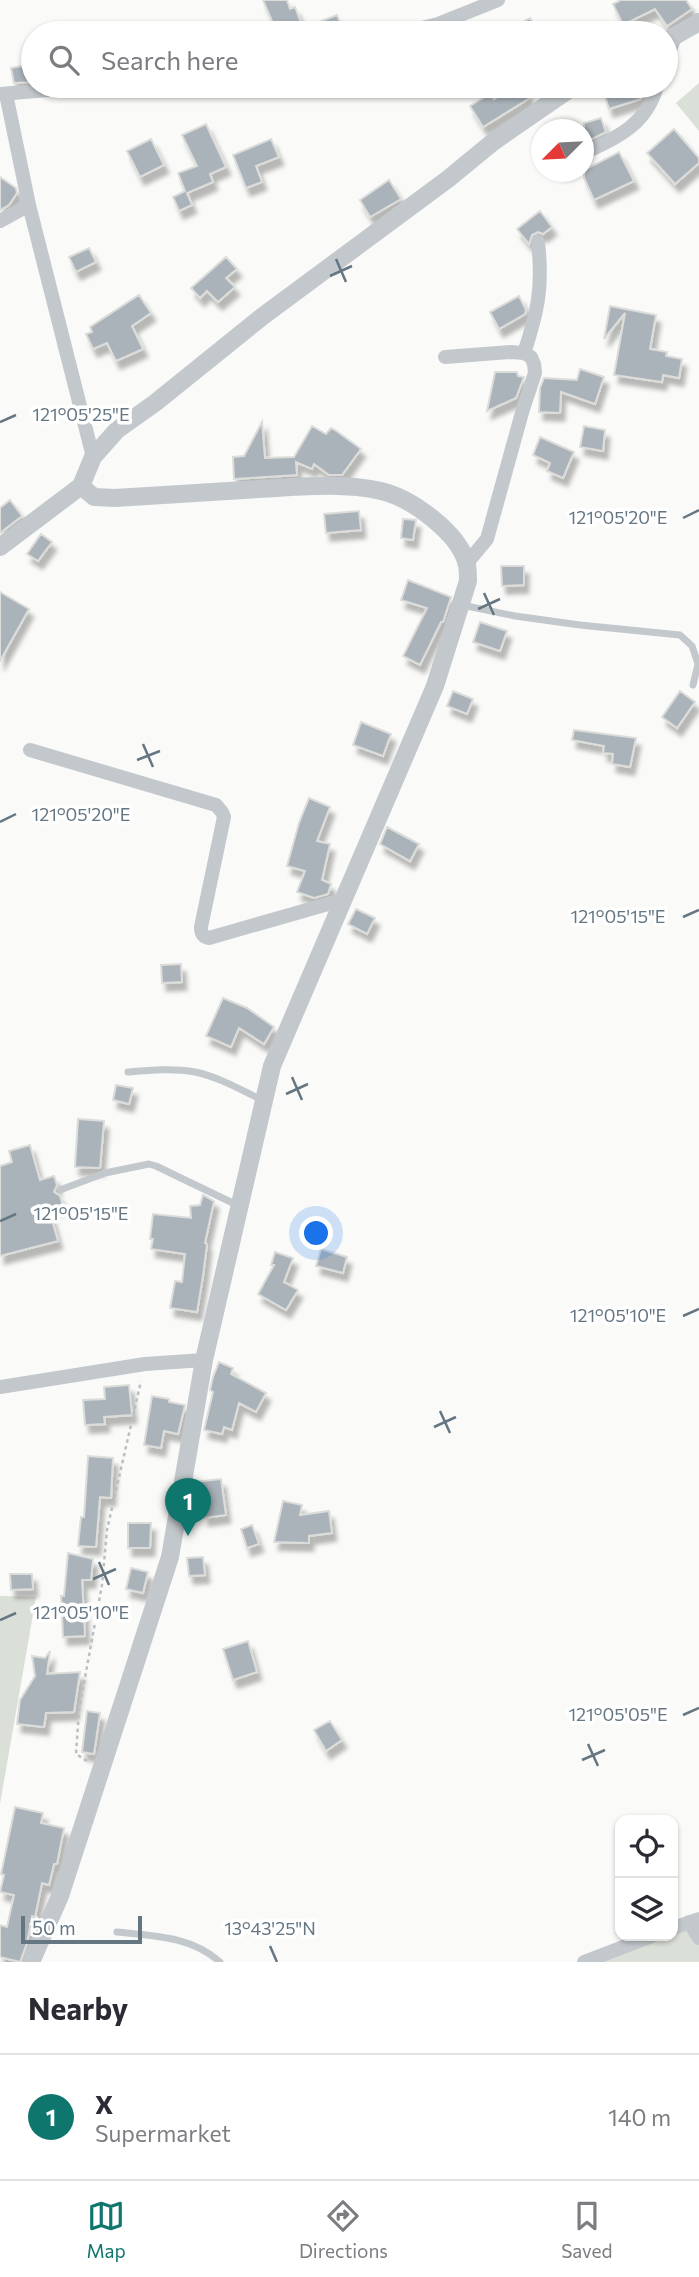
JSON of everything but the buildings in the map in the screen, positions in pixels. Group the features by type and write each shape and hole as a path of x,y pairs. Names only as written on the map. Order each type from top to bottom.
{"street":[{"path":"446,21 498,0"},
{"path":"678,35 699,22"},
{"path":"21,92 3,94 93,457"},
{"path":"0,547 81,486 93,457 117,429 155,403 263,316 448,179 493,142 557,98"},
{"path":"594,148 609,142 635,124 650,107 653,98"},
{"path":"0,221 29,205"},
{"path":"524,353 540,296 538,242"},
{"path":"445,357 524,353 531,357 535,373 487,539 467,563"},
{"path":"31,1962 60,1896 170,1557 204,1360 272,1066 435,686 468,580 467,563 453,538 416,507 384,492 330,486 115,498 94,497 81,486"},
{"path":"30,750 220,808 223,817 201,927 205,937 342,900"},
{"path":"0,1387 145,1364 204,1360"},
{"path":"694,1921 699,1938"},
{"path":"584,1962 639,1941"}],"lane":[{"path":"462,605 567,624 680,635 692,646 698,664 693,685"},
{"path":"128,1072 168,1070 196,1073 219,1079 263,1100"},
{"path":"60,1190 105,1173 149,1164 240,1206"},
{"path":"117,1932 171,1938 193,1944 220,1962"}],"path":[{"path":"100,1770 76,1754 79,1710 102,1585 107,1530 145,1364"}],"shaded area":[{"path":"699,83 699,131 676,103"},
{"path":"0,1596 36,1597 0,1804"},
{"path":"699,1923 699,1962 600,1962 653,1941 678,1941 678,1931"}],"place":[{"name":"X","path":"188,1536"}]}
